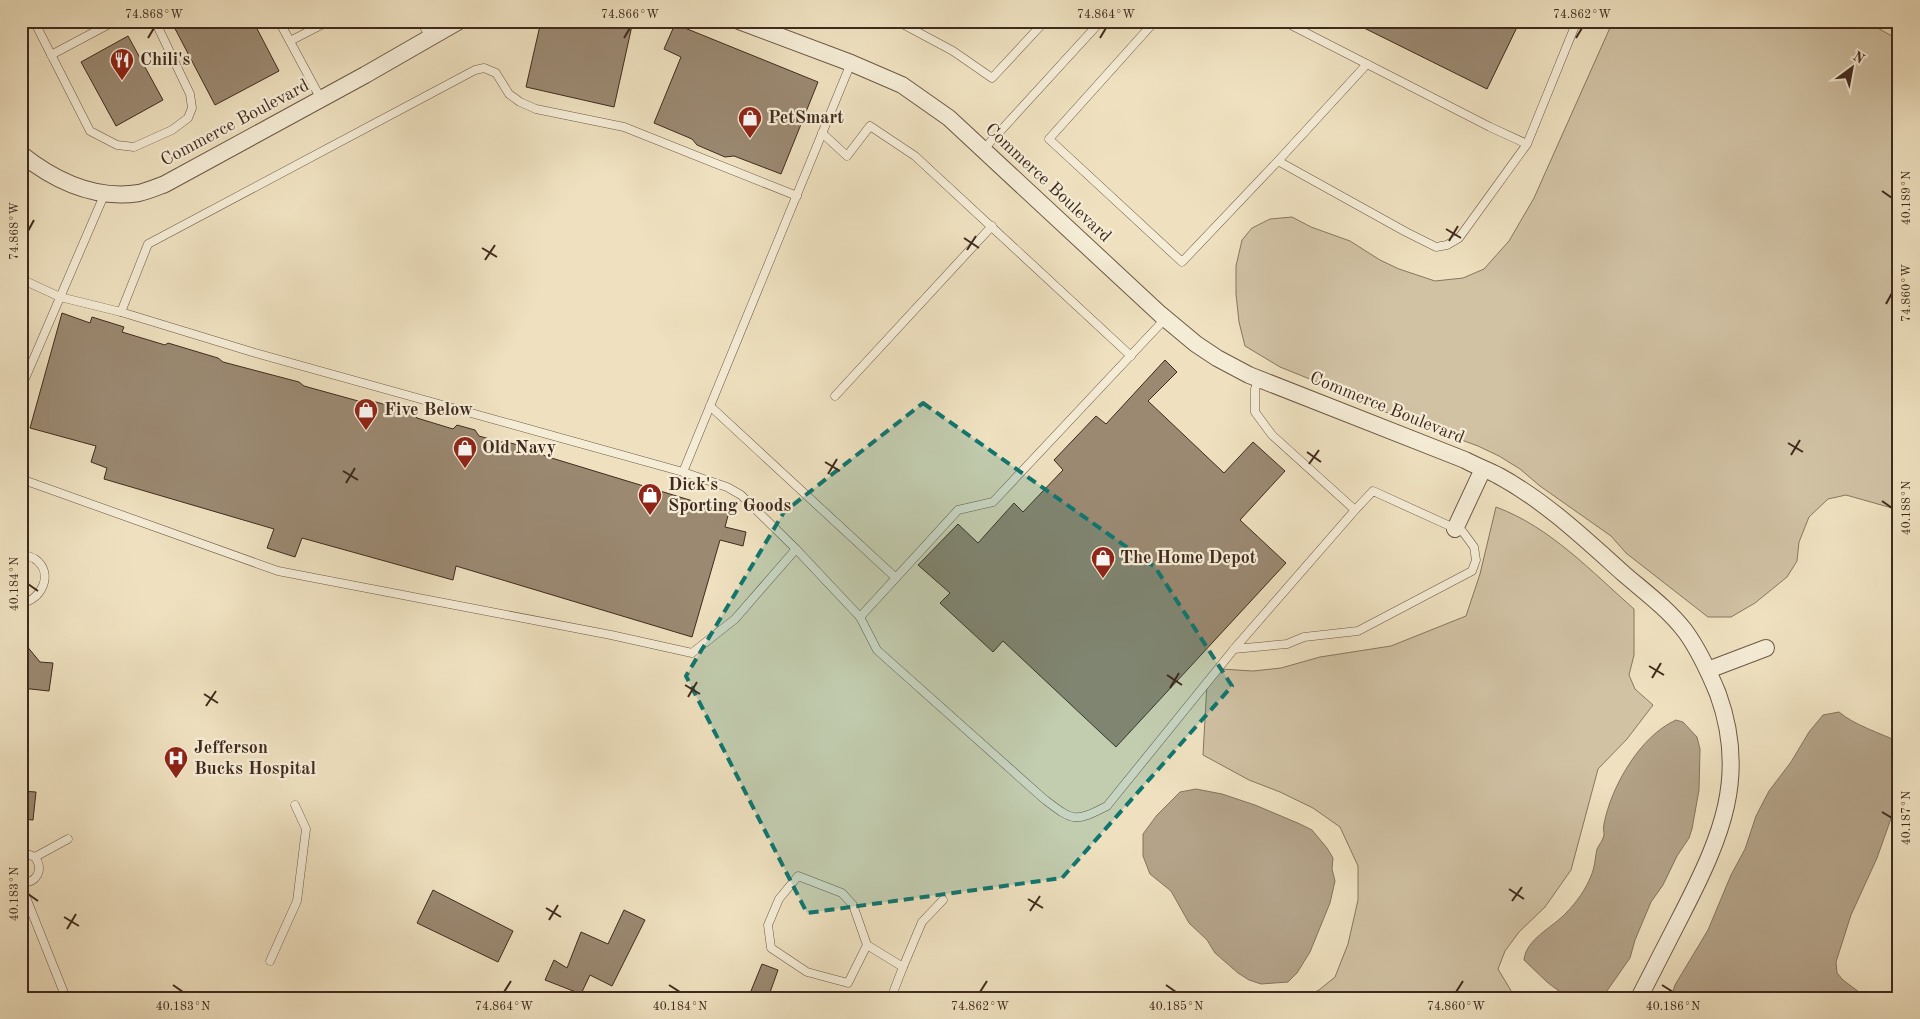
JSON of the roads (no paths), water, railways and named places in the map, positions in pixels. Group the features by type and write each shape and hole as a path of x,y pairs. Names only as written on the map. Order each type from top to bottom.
{"street":[{"name":"Commerce Boulevard","path":"21,154 54,178 76,187 92,192 140,193 165,184 459,21"},
{"name":"Commerce Boulevard","path":"739,21 851,63 915,93 949,118 1166,319 1196,344 1217,358 1259,379 1499,476 1528,494 1561,519 1667,611 1699,652 1724,712 1730,747 1730,782 1724,819 1708,864 1639,998"},
{"path":"1455,529 1483,469"},
{"path":"1708,670 1766,648"}],"lane":[{"path":"34,21 90,131 117,145 134,147 172,130 188,118 192,108 190,94 155,21"},
{"path":"51,55 115,21"},
{"path":"279,21 321,99"},
{"path":"290,41 329,21"},
{"path":"421,21 430,38"},
{"path":"898,21 953,52 992,78 1046,21"},
{"path":"983,150 1101,21"},
{"path":"1155,21 1049,139 1182,262 1367,64"},
{"path":"1283,21 1527,144"},
{"path":"1278,161 1406,232 1436,246 1447,245 1458,238 1527,144 1577,21"},
{"path":"683,472 851,63"},
{"path":"121,312 148,244 475,70 484,68 496,73 510,94 520,102 536,109 624,127 797,196"},
{"path":"822,133 847,156 870,126 915,156 1131,356"},
{"path":"21,388 105,193"},
{"path":"835,396 992,226"},
{"path":"21,279 60,297 121,312 252,352 683,472 727,487 741,495 796,549 860,617 877,650 1044,799 1067,817 1085,817 1107,806 1234,649 1373,491 1462,532 1474,547 1476,560 1472,571 1358,631 1304,637 1287,644 1234,649"},
{"path":"860,617 958,510 993,502 1166,319"},
{"path":"1259,379 1255,389 1255,412 1272,435 1355,510"},
{"path":"710,406 896,578"},
{"path":"21,479 278,570 611,635 692,653 735,619 796,549"},
{"path":"21,602 32,600 37,596 45,581 45,573 39,563 35,559 22,555"},
{"path":"270,961 297,901 306,829 295,805"},
{"path":"35,857 68,839"},
{"path":"21,854 35,857 40,864 39,874 33,881 21,884 66,998"},
{"path":"867,945 848,983 807,972 771,948 768,925 779,898 798,876 842,893 853,905 867,945 903,967"},
{"path":"891,998 922,922 943,900"}],"place":[{"name":"Chili's","path":"122,81"},
{"name":"PetSmart","path":"750,139"},
{"name":"Five Below","path":"366,431"},
{"name":"Old Navy","path":"465,469"},
{"name":"Dick's Sporting Goods","path":"650,516"},
{"name":"The Home Depot","path":"1103,579"},
{"name":"Jefferson Bucks Hospital","path":"176,779"}]}
